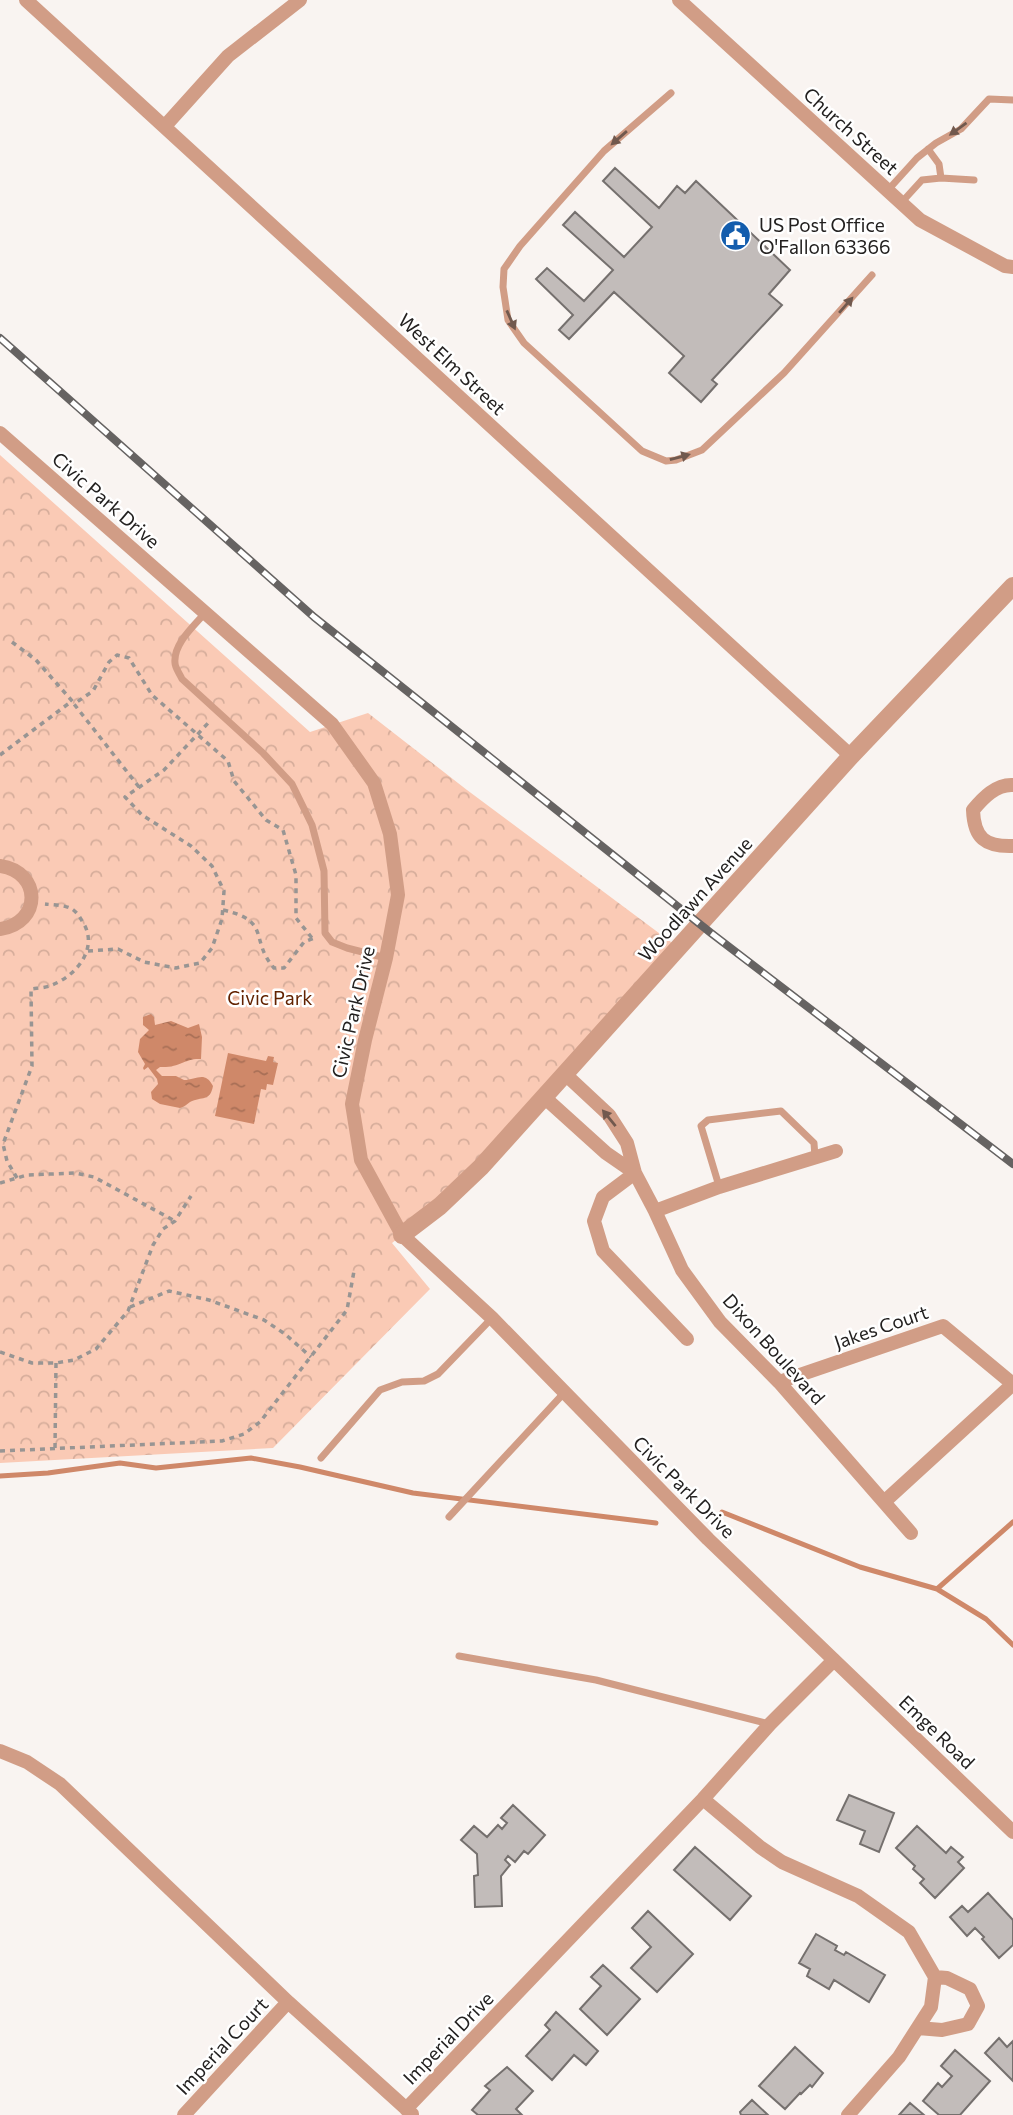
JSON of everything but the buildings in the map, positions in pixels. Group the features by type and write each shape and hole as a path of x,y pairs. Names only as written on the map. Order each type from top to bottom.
{"street":[{"name":"West Elm Street","path":"26,0 851,756"},
{"path":"165,126 228,56 300,0"},
{"name":"Church Street","path":"679,0 920,220 947,232 1005,266 1013,267"},
{"name":"Civic Park Drive","path":"0,433 332,724 374,783 390,834 398,895 352,1104 361,1160 402,1235 492,1318 708,1539 834,1660"},
{"name":"Woodlawn Avenue","path":"402,1235 440,1206 481,1167 851,756 1013,586"},
{"path":"1013,785 994,790 973,810 974,826 983,840 997,847 1013,846"},
{"path":"0,866 11,868 20,874 31,892 28,913 21,922 0,929"},
{"name":"Dixon Boulevard","path":"565,1074 609,1115 627,1143 635,1173 682,1270 720,1322 779,1382 911,1533"},
{"name":"Dixon Boulevard","path":"544,1097 606,1153 635,1173"},
{"path":"655,1211 719,1187 836,1151"},
{"path":"635,1173 603,1197 594,1222 603,1251 687,1339"},
{"name":"Jakes Court","path":"779,1382 943,1326 1013,1384 884,1502"},
{"name":"Imperial Drive","path":"0,1751 27,1762 60,1784 288,2003 410,2112 770,1724 834,1660"},
{"name":"Emge Road","path":"834,1660 1013,1832"},
{"path":"703,1799 782,1862 858,1896 909,1932 935,1977 931,2007 900,2057 848,2115"},
{"path":"918,2028 942,2030 968,2024 978,2006 970,1989 947,1978 935,1977"},
{"name":"Imperial Court","path":"184,2115 288,2003"}],"lane":[{"path":"671,93 604,151 520,246 504,269 503,287 508,320 524,343 642,451 666,461 702,450 784,373 872,275"},
{"path":"888,190 928,149 961,129 989,99 994,97 1013,100"},
{"path":"928,149 939,164 942,178"},
{"path":"901,202 920,181 942,178 974,180"},
{"path":"205,613 184,638 177,652 175,664 182,679 263,753 292,784 312,825 324,871 325,933 332,942 386,958"},
{"path":"719,1187 701,1126 708,1120 781,1111 814,1143 814,1157"},
{"path":"321,1458 380,1390 402,1382 424,1381 438,1374 492,1318"},
{"path":"449,1517 564,1393"},
{"path":"459,1656 596,1680 770,1724"}],"path":[{"path":"12,642 36,660 73,702 139,787"},
{"path":"0,755 73,702 93,691 109,662 117,655 129,659 152,695 228,761 234,781 266,820 283,830 296,875 296,918 312,939"},
{"path":"88,951 118,949 144,962 176,968 200,962 212,948 222,919 224,891 212,866 191,846 142,815 125,797 164,770 219,712"},
{"path":"17,1178 7,1161 3,1144 32,1066 30,989 52,985 66,976 79,965 88,951 88,933 80,916 70,908 31,903"},
{"path":"223,910 243,915 256,927 265,957 274,968 284,968 304,942 325,933"},
{"path":"0,1183 27,1175 75,1173 94,1177 175,1221"},
{"path":"0,1352 32,1363 56,1363 74,1360 96,1349 129,1307 153,1245 163,1229 175,1221 191,1196"},
{"path":"0,1451 222,1441 244,1434 260,1422 348,1310 354,1271"},
{"path":"129,1307 169,1291 209,1300 264,1320 311,1357"},
{"path":"55,1448 56,1363"}],"green space":[{"name":"Civic Park","path":"0,455 310,732 368,713 679,948 440,1206 392,1243 430,1289 273,1448 0,1463"}],"water":[{"path":"151,1014 155,1025 171,1021 188,1028 199,1024 202,1037 201,1059 156,1070 162,1076 176,1076 184,1080 207,1078 213,1086 208,1097 180,1108 160,1104 152,1099 151,1092 158,1084 157,1079 148,1067 144,1070 145,1064 138,1052 140,1039 149,1030 143,1025 143,1017"},
{"path":"228,1053 266,1061 268,1056 274,1057 273,1062 278,1063 273,1085 267,1084 266,1090 261,1089 254,1124 215,1116"}],"waterway":[{"path":"0,1476 48,1473 120,1463 156,1468 251,1458 413,1493 656,1523"},
{"path":"722,1512 860,1567 937,1589 986,1619 1013,1645"},
{"path":"937,1589 1013,1522"}],"railway":[{"path":"0,338 314,617 711,933 1013,1164"}],"place":[{"name":"US Post Office O'Fallon 63366","path":"736,236"}]}
